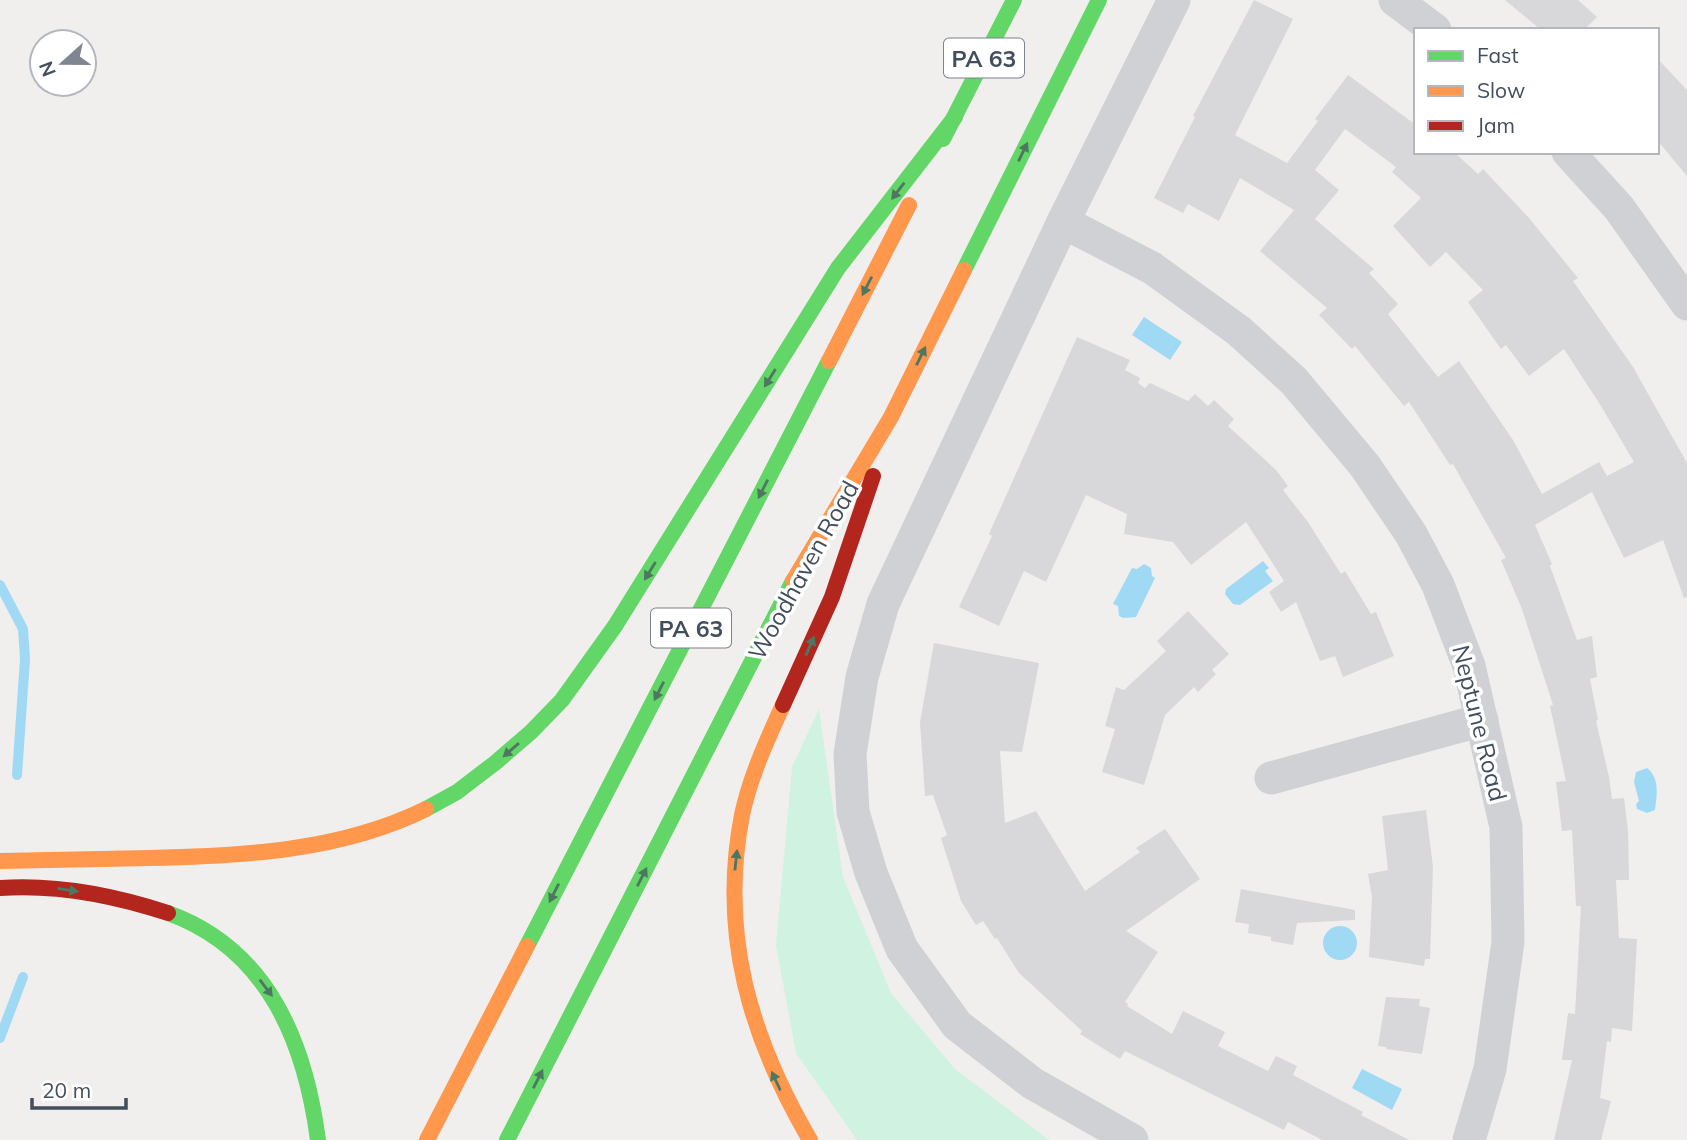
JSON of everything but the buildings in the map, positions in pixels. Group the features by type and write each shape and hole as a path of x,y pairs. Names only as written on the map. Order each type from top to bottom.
{"highway":[{"name":"PA 63","path":"427,1140 1014,0"},
{"name":"Woodhaven Road","path":"507,1140 800,568 891,417 1099,0"},
{"path":"0,861 222,856 306,847 388,825 424,810 457,792 495,764 562,700 615,626 838,268 954,117"},
{"name":"PA 63","path":"810,1140 775,1080 759,1041 747,1000 739,957 734,874 739,830 756,768 842,573 891,417"},
{"path":"0,888 55,888 156,909 211,935 238,956 282,1009 297,1040 310,1085 318,1140"}],"street":[{"path":"1132,1140 1032,1083 957,1025 902,949 871,873 853,811 850,754 862,677 883,604 1063,222 1174,0"},
{"path":"1395,0 1432,28"},
{"path":"1570,154 1619,208 1687,304"},
{"name":"Neptune Road","path":"1063,222 1152,268 1239,331 1303,391 1365,466 1411,534 1438,585 1469,666 1506,827 1508,942 1490,1069 1469,1140"},
{"path":"1271,778 1482,720"}],"green space":[{"path":"819,709 843,877 891,993 955,1069 1049,1140 857,1140 796,1053 776,945 792,767"}],"water":[{"path":"1144,317 1182,342 1170,360 1132,335"},
{"path":"1263,561 1269,568 1265,571 1273,581 1240,605 1233,604 1225,594 1226,589"},
{"path":"1144,564 1151,568 1155,578 1136,617 1123,618 1119,616 1118,606 1113,604 1132,568 1137,569"},
{"path":"1647,768 1656,782 1657,793 1655,810 1647,813 1637,809 1636,804 1639,801 1634,782 1636,772"},
{"path":"1340,926 1352,931 1357,943 1352,955 1340,960 1328,955 1323,943 1328,931"},
{"path":"1362,1069 1402,1089 1392,1110 1352,1088"}],"waterway":[{"path":"0,585 23,629 25,659 17,775"},
{"path":"0,1038 23,977"}],"traffic: fast":[{"path":"943,139 1014,0"},
{"path":"964,270 1099,0"},
{"path":"426,809 457,792 495,763 562,700 615,626 838,268 955,117"},
{"path":"527,946 829,361"},
{"path":"507,1140 793,581"},
{"path":"168,913 203,929 232,950 256,975 276,1003 303,1068 318,1140"}],"traffic: slow":[{"path":"829,361 909,205"},
{"path":"793,581 891,417 964,270"},
{"path":"783,705 745,801 736,859 734,902 745,984 756,1023 771,1062 810,1140"},
{"path":"0,861 256,853 360,834 426,809"},
{"path":"427,1140 527,946"}],"traffic: jam":[{"path":"783,705 832,597 873,476"},
{"path":"0,888 85,892 168,913"}]}
